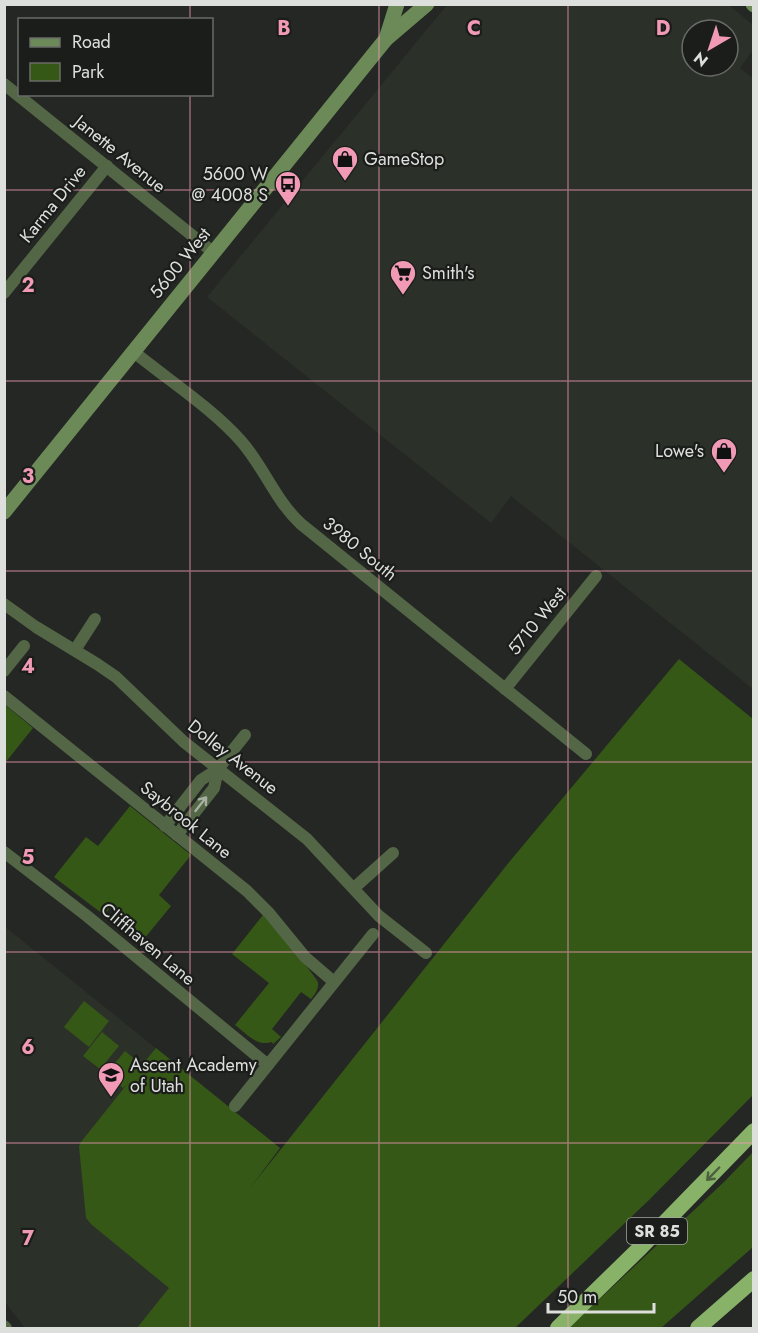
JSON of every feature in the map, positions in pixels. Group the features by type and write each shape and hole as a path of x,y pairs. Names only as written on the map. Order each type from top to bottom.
{"highway":[{"name":"SR 85","path":"558,1329 753,1131"},
{"path":"698,1329 753,1279"}],"main road":[{"name":"5600 West","path":"386,39 398,4"},
{"name":"5600 West","path":"4,512 386,39 427,4"}],"street":[{"name":"Janette Avenue","path":"4,84 18,95"},
{"name":"Janette Avenue","path":"19,96 214,252"},
{"name":"Karma Drive","path":"4,293 106,166"},
{"name":"3980 South","path":"134,352 234,433 256,461 285,508 301,524 586,754"},
{"name":"5710 West","path":"505,689 596,576"},
{"name":"Dolley Avenue","path":"4,604 116,677 176,735 307,839 379,916 426,953"},
{"path":"75,650 95,619"},
{"path":"4,671 24,646"},
{"name":"Saybrook Lane","path":"4,696 262,905 305,957 334,982"},
{"path":"165,826 201,780 218,769 244,735"},
{"path":"177,835 214,788 218,769"},
{"name":"Cliffhaven Lane","path":"4,852 87,916 268,1065"},
{"path":"354,888 393,853"},
{"path":"235,1106 373,934"}],"shaded area":[{"path":"447,5 729,5 753,25 753,50 740,68 754,79 753,689 511,496 491,523 207,297"},
{"name":"Ascent Academy of Utah","path":"4,926 280,1148 139,1328 25,1328 5,1302"}],"green space":[{"path":"679,659 753,719 753,1095 649,1200 515,1328 137,1328 169,1288 86,1218 79,1146 128,1083 123,1088 106,1074 125,1051 142,1065 156,1048 280,1148 250,1188 510,861"},
{"path":"4,705 33,728 5,763"},
{"path":"130,806 191,855 159,895 171,906 139,945 128,936 136,925 112,905 104,915 54,877 86,837 98,846"},
{"path":"263,915 318,982 311,999 301,992 272,1029 281,1037 273,1044 257,1041 235,1025 269,983 232,954"},
{"path":"84,1001 109,1021 89,1047 64,1027"},
{"path":"102,1032 119,1046 100,1069 83,1056"},
{"path":"753,1152 753,1247 661,1328 569,1328 725,1181"}],"place":[{"name":"GameStop","path":"345,182"},
{"name":"5600 W @ 4008 S","path":"288,207"},
{"name":"Smith's","path":"403,296"},
{"name":"Lowe's","path":"724,474"},
{"name":"Ascent Academy of Utah","path":"111,1098"}]}
